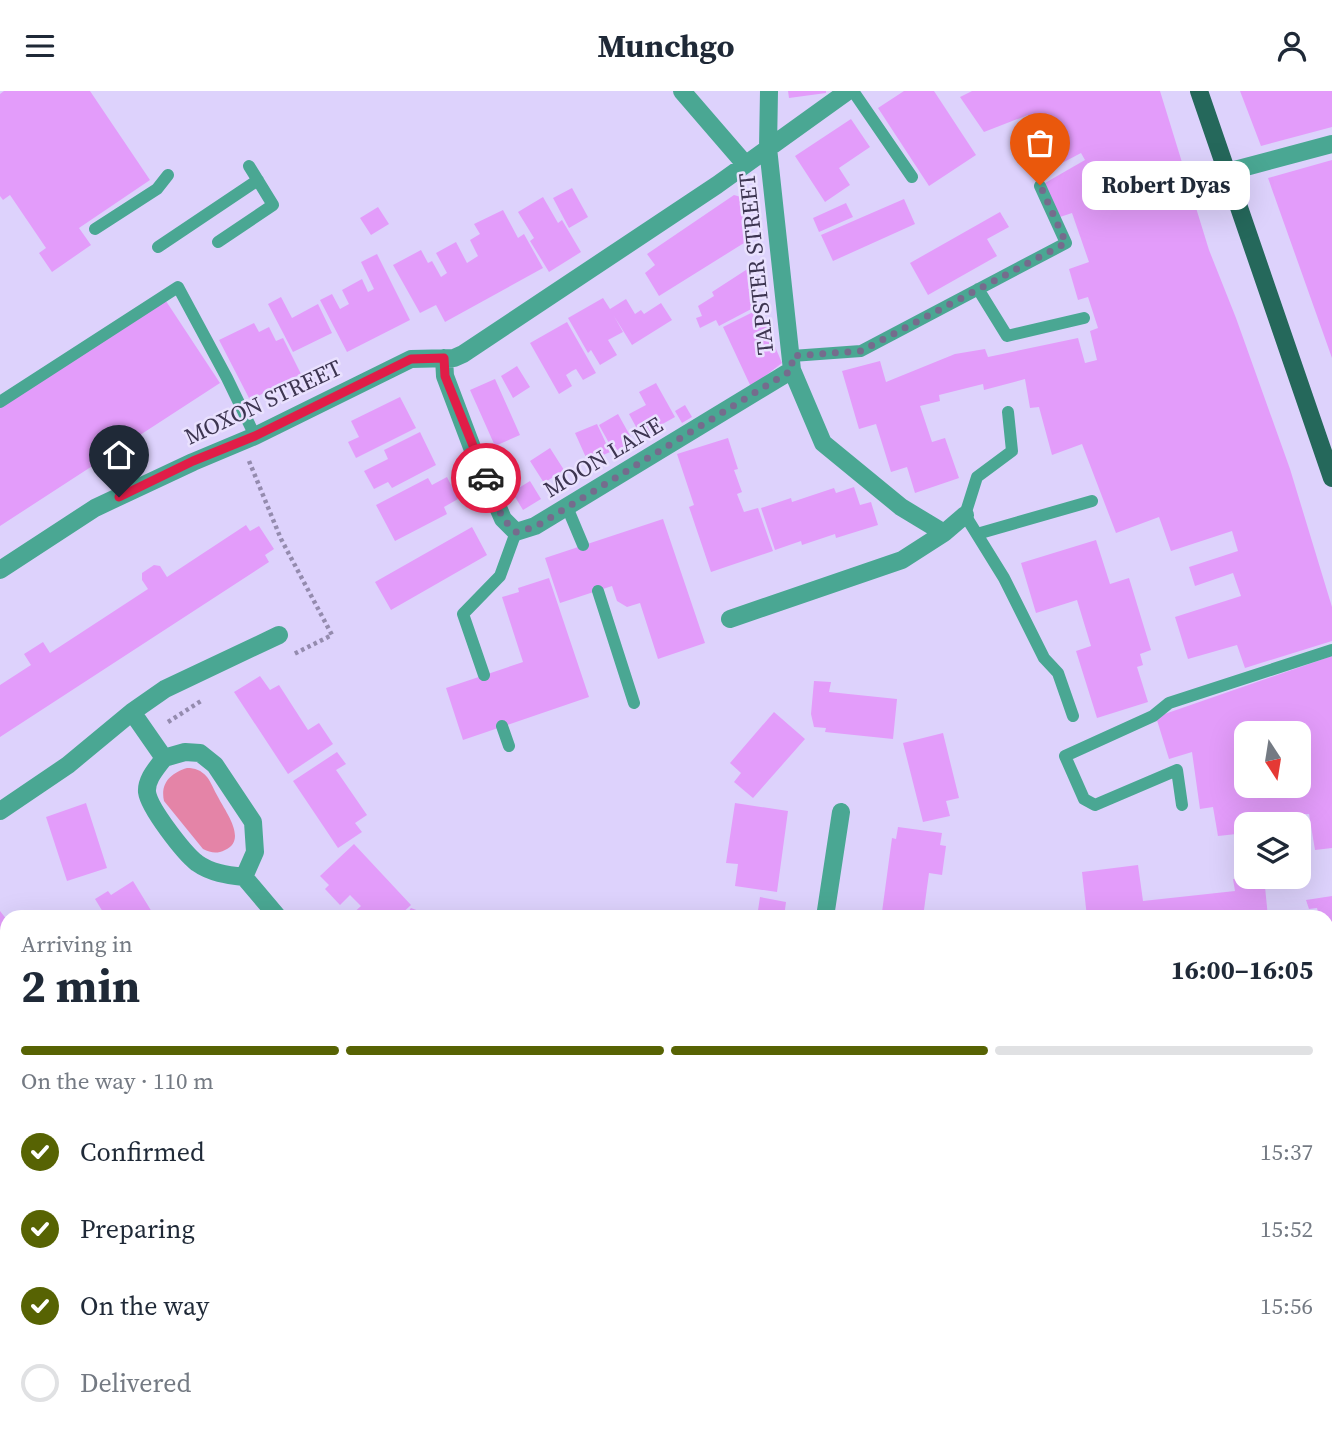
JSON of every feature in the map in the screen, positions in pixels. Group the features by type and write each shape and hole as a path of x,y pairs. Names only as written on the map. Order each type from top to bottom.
{"main road":[{"path":"1199,91 1328,455 1332,478"}],"street":[{"path":"682,91 745,164"},
{"name":"TAPSTER STREET","path":"769,91 768,148 792,363 823,443 901,507 944,533"},
{"name":"MOXON STREET","path":"0,570 95,508 411,359 444,358 464,354 850,91"},
{"path":"1227,172 1332,144"},
{"path":"444,358 445,376 474,450 503,519 516,532"},
{"name":"MOON LANE","path":"516,532 535,527 792,363"},
{"path":"730,619 902,560 944,533 965,515"},
{"path":"0,811 68,765 132,712 165,689 279,635"},
{"path":"132,712 164,758"},
{"path":"244,877 255,852 253,822 215,765 200,753 185,752 164,758 152,774 146,790 152,810 196,862 221,874 244,877 272,910"},
{"path":"826,910 841,812"}],"lane":[{"path":"850,91 912,177"},
{"path":"218,242 274,205 249,166"},
{"path":"95,229 157,189 169,175"},
{"path":"158,247 258,180"},
{"path":"792,363 861,351 1066,243 1040,185"},
{"path":"0,402 178,287 228,378 248,438"},
{"path":"978,289 1007,336 1084,318"},
{"path":"1007,412 1012,451 977,477 965,515 1004,578 1044,658 1058,673 1073,716"},
{"path":"977,534 1092,502"},
{"path":"567,507 583,545"},
{"path":"484,675 463,614 500,576 516,532"},
{"path":"598,591 635,703"},
{"path":"1182,805 1177,770 1095,805 1084,800 1065,756 1153,716 1169,703 1332,650"},
{"path":"502,726 509,746"}],"path":[{"path":"248,438 281,539 332,635 286,658"},
{"path":"148,735 205,698"}],"shaded area":[{"path":"187,768 198,770 207,777 233,825 235,839 225,850 214,853 203,849 164,801 165,784 176,773"}],"building":[{"path":"4,91 90,91 150,180 79,228 91,245 52,272 39,253 46,248 10,195 3,200 0,196 0,94"},
{"path":"788,91 826,91 826,93 789,98"},
{"path":"904,91 934,91 976,155 929,186 878,108"},
{"path":"972,91 1160,91 1209,250 1290,469 1332,607 1332,641 1245,668 1237,645 1188,659 1175,617 1241,596 1233,573 1195,586 1189,567 1238,551 1232,531 1171,551 1159,517 1116,533 1082,444 1052,455 1039,407 1030,408 1025,379 984,390 983,384 939,395 940,401 920,406 932,442 945,438 959,478 915,493 907,467 891,472 876,424 859,429 842,371 880,361 886,382 955,354 985,349 988,357 1078,338 1085,363 1097,360 1090,331 1098,328 1088,297 1078,300 1069,269 1089,262 1072,213 1057,218 1045,183 1085,160 1081,153 1045,172 1027,140 1038,134 1028,115 984,132 960,97"},
{"path":"1240,91 1332,91 1332,127 1261,146"},
{"path":"851,119 870,147 839,168 850,185 825,202 795,156"},
{"path":"1332,160 1332,358 1268,178"},
{"path":"572,188 588,217 569,228 553,198"},
{"path":"734,195 748,199 752,238 659,296 645,273 655,265 647,254"},
{"path":"543,197 558,223 562,220 581,252 549,272 530,241 534,238 518,212"},
{"path":"904,199 915,224 833,261 821,235"},
{"path":"846,203 853,217 819,232 813,218"},
{"path":"378,207 389,224 371,235 360,218"},
{"path":"503,210 518,238 524,234 543,268 445,322 436,305 420,313 393,265 421,250 428,263 432,261 441,277 447,273 436,253 456,242 467,263 478,256 470,240 480,234 474,224"},
{"path":"1000,212 1009,227 987,239 997,256 928,295 910,263"},
{"path":"377,254 410,320 347,352 320,300 332,294 340,309 349,304 342,290 362,279 368,292 374,289 361,262"},
{"path":"749,268 757,287 750,291 757,306 719,326 716,320 700,328 696,318 702,316 698,306 714,296 712,292"},
{"path":"281,297 292,318 318,304 332,333 293,352 268,304"},
{"path":"164,298 220,383 0,526 0,405"},
{"path":"603,298 610,309 626,299 635,314 641,310 644,314 661,303 672,320 632,345 614,316 623,332 608,340 617,355 600,365 591,350 588,353 568,318"},
{"path":"759,309 782,363 751,387 723,327"},
{"path":"567,322 596,373 583,380 576,369 572,371 566,375 572,386 559,394 530,343"},
{"path":"254,323 259,332 269,327 276,341 283,338 301,374 250,400 219,340"},
{"path":"517,366 530,387 513,398 501,376"},
{"path":"495,379 520,435 495,446 470,390"},
{"path":"656,383 675,417 641,436 629,414 646,405 639,392"},
{"path":"400,397 416,428 356,458 348,442 359,437 351,421"},
{"path":"685,405 692,417 682,423 675,411"},
{"path":"618,414 633,441 614,452 599,425"},
{"path":"597,424 610,452 588,462 575,433"},
{"path":"420,432 436,465 392,488 388,482 374,489 364,471 388,459 384,450"},
{"path":"728,438 738,469 734,470 742,492 737,494 744,512 758,508 773,551 711,572 689,507 694,505 677,454"},
{"path":"550,448 564,470 544,483 530,461"},
{"path":"447,477 458,499 444,507 447,514 395,541 376,505 428,478 432,485"},
{"path":"530,481 541,499 523,510 512,492"},
{"path":"854,487 860,505 871,502 878,525 836,538 835,534 802,545 801,541 775,550 761,508 791,498 792,502 834,488 836,493"},
{"path":"663,519 705,643 658,659 640,603 627,607 617,601 612,586 560,603 545,558"},
{"path":"246,525 250,531 259,526 274,549 265,555 269,562 0,737 0,685 31,665 24,654 43,642 50,653 148,589 142,580 142,573 154,565 160,566 167,577"},
{"path":"472,527 487,555 391,610 375,582"},
{"path":"1096,540 1110,584 1129,578 1151,650 1140,654 1143,665 1137,667 1148,702 1097,718 1076,651 1091,646 1077,600 1036,613 1021,563"},
{"path":"549,578 589,697 463,740 446,688 523,662 502,597 519,592 518,588"},
{"path":"1332,656 1332,848 1315,850 1311,812 1234,812 1234,834 1218,836 1213,807 1200,809 1192,752 1169,759 1156,717"},
{"path":"260,676 270,690 279,685 308,730 319,723 333,744 288,774 234,692"},
{"path":"814,681 831,682 829,692 897,699 893,739 825,732 826,728 814,727 811,714"},
{"path":"774,712 805,739 753,798 734,782 741,773 730,763"},
{"path":"943,733 959,798 946,801 950,816 923,822 903,743"},
{"path":"337,752 346,764 336,770 367,815 355,823 362,832 338,848 293,781"},
{"path":"86,803 107,868 67,881 46,817"},
{"path":"735,803 788,811 777,892 735,886 738,864 726,863"},
{"path":"898,827 942,833 940,845 946,846 942,875 929,873 924,910 882,910 892,838 896,839"},
{"path":"354,844 411,905 406,910 357,910 361,906 350,895 340,905 325,889 329,885 320,876"},
{"path":"1138,865 1143,901 1235,889 1265,889 1267,910 1086,910 1082,872"},
{"path":"133,881 151,910 102,910 95,899 108,891 111,895"},
{"path":"1332,896 1332,910 1309,909 1306,900"},
{"path":"760,897 786,902 785,910 758,910"}],"way so far":[{"path":"486,478 503,519 516,532 535,527 792,370 792,356 861,351 1066,243 1040,185"}],"place":[{"name":"Robert Dyas","path":"1040,185"}],"route":[{"path":"119,497 193,461 255,436 411,359 424,357 444,358 445,376 486,478"}]}
